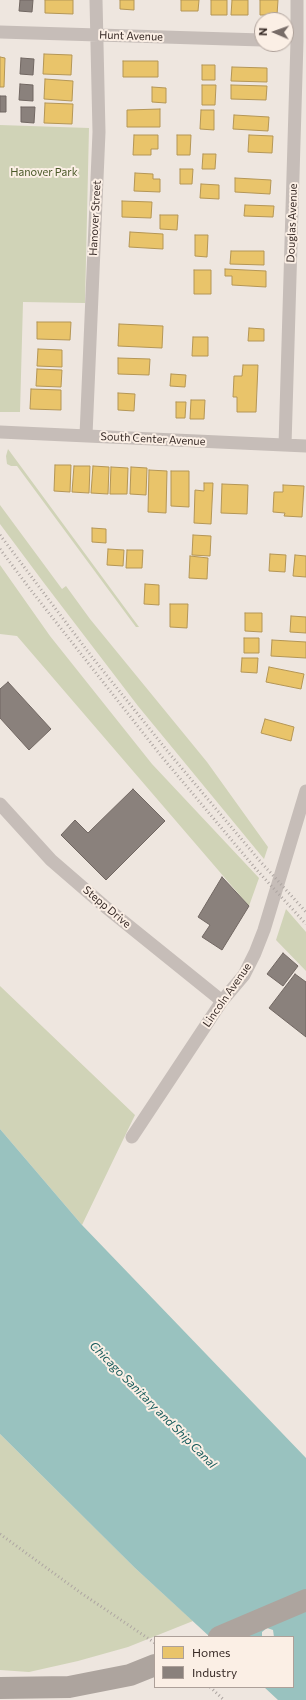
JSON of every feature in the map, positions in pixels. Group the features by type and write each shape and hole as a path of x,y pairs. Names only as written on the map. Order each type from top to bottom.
{"highway":[{"path":"221,1636 306,1600"},
{"path":"0,1688 69,1687 130,1675 154,1664"}],"street":[{"name":"Hanover Street","path":"86,435 99,132 96,0"},
{"name":"Douglas Avenue","path":"285,445 297,0"},
{"name":"Hunt Avenue","path":"0,32 254,40"},
{"name":"South Center Avenue","path":"0,432 306,446"},
{"name":"Lincoln Avenue","path":"132,1137 222,1001 244,974 255,953 264,930 306,791"},
{"name":"Stepp Drive","path":"0,804 51,860 222,1001"}],"green space":[{"name":"Hanover Park","path":"0,125 89,128 85,303 23,302 20,412 0,412"},
{"path":"8,449 139,627 136,627 17,466 7,464 6,456"},
{"path":"0,505 62,589 66,586 90,619 207,762 268,847 264,859 138,706 0,524"},
{"path":"0,565 50,636 152,764 259,878 249,906 17,636 0,634"},
{"path":"286,909 306,932 306,971 276,940"},
{"path":"0,986 135,1115 82,1225 0,1129"},
{"path":"0,1434 135,1568 193,1621 128,1647 78,1661 29,1672 0,1670"}],"water":[{"name":"Chicago Sanitary and Ship Canal","path":"0,1129 82,1225 306,1458 306,1700 278,1700 265,1688 294,1688 294,1636 274,1636 273,1630 267,1628 262,1632 262,1636 209,1636 135,1568 0,1434"}],"building: Homes":[{"path":"45,0 73,0 73,14 45,13"},
{"path":"120,0 134,0 134,10 120,9"},
{"path":"181,0 199,0 198,11 181,11"},
{"path":"211,0 227,0 227,15 211,15"},
{"path":"232,0 248,0 248,15 231,15"},
{"path":"260,0 278,0 277,12 260,12"},
{"path":"44,54 72,55 71,75 43,74"},
{"path":"0,57 5,58 4,87 0,87"},
{"path":"123,61 158,61 158,77 123,77"},
{"path":"202,65 215,65 215,80 202,80"},
{"path":"232,67 267,68 267,82 231,81"},
{"path":"45,79 73,81 72,101 44,99"},
{"path":"202,85 216,85 215,105 202,105"},
{"path":"231,85 267,86 266,100 231,99"},
{"path":"152,87 166,88 166,103 152,102"},
{"path":"45,103 73,104 72,124 44,123"},
{"path":"160,109 160,127 127,127 127,110"},
{"path":"201,110 214,110 214,130 200,129"},
{"path":"234,115 269,117 268,131 233,129"},
{"path":"134,135 158,135 158,149 151,149 151,155 133,155"},
{"path":"177,135 191,135 190,155 177,155"},
{"path":"249,135 273,136 272,153 248,152"},
{"path":"203,154 216,154 215,169 202,169"},
{"path":"180,169 193,169 192,184 180,184"},
{"path":"135,173 153,174 153,179 160,179 160,192 134,191"},
{"path":"235,178 271,180 270,194 235,192"},
{"path":"201,184 219,185 219,199 200,198"},
{"path":"122,201 152,202 151,218 122,217"},
{"path":"245,205 274,206 273,217 244,216"},
{"path":"160,215 178,215 177,230 160,229"},
{"path":"130,232 163,234 163,249 129,247"},
{"path":"195,235 208,235 207,257 195,256"},
{"path":"231,251 264,251 264,265 230,264"},
{"path":"225,269 266,271 266,287 232,285 232,276 225,276"},
{"path":"194,270 211,270 211,294 194,294"},
{"path":"37,322 71,322 70,340 37,339"},
{"path":"119,324 163,326 162,348 118,346"},
{"path":"249,328 264,329 264,341 248,341"},
{"path":"193,337 208,337 208,356 192,356"},
{"path":"38,349 62,350 62,367 37,366"},
{"path":"118,358 150,359 149,375 118,374"},
{"path":"243,365 258,365 256,412 237,412 237,397 233,397 234,376 242,376"},
{"path":"37,369 62,370 61,387 36,386"},
{"path":"171,374 186,375 185,387 170,386"},
{"path":"31,389 61,390 61,410 30,409"},
{"path":"118,393 135,394 134,411 118,410"},
{"path":"191,400 205,400 204,419 190,419"},
{"path":"176,402 186,402 185,418 176,418"},
{"path":"55,465 71,465 70,492 54,491"},
{"path":"74,466 90,466 89,493 72,492"},
{"path":"93,466 109,467 108,494 91,493"},
{"path":"111,467 128,468 127,494 110,494"},
{"path":"131,467 147,468 146,495 130,494"},
{"path":"149,470 167,471 166,513 148,512"},
{"path":"171,471 189,471 189,507 171,506"},
{"path":"204,483 213,483 211,524 194,523 195,490 204,491"},
{"path":"222,484 248,485 247,514 221,513"},
{"path":"283,485 304,486 302,517 284,516 285,513 273,512 274,492 283,492"},
{"path":"92,528 106,529 106,543 92,542"},
{"path":"193,535 211,536 210,556 192,555"},
{"path":"108,549 124,550 123,566 107,565"},
{"path":"127,550 143,550 142,568 126,568"},
{"path":"270,554 286,555 285,572 269,571"},
{"path":"295,555 306,556 306,577 293,576"},
{"path":"190,556 208,558 207,579 189,578"},
{"path":"145,584 159,585 159,605 144,604"},
{"path":"170,604 188,604 187,628 170,627"},
{"path":"245,613 262,613 262,632 245,631"},
{"path":"291,616 306,617 306,633 290,632"},
{"path":"244,638 259,638 259,653 244,653"},
{"path":"272,640 306,642 306,658 271,656"},
{"path":"242,658 258,658 257,673 241,672"},
{"path":"269,667 304,674 301,689 266,682"},
{"path":"265,719 294,727 291,741 261,733"}],"building: Industry":[{"path":"20,0 33,0 32,12 19,11"},
{"path":"21,58 34,59 33,75 20,74"},
{"path":"20,84 33,85 33,101 19,100"},
{"path":"0,96 6,96 6,112 0,112"},
{"path":"21,107 35,107 34,123 21,122"},
{"path":"8,682 51,729 29,750 0,718 0,689"},
{"path":"133,789 165,821 106,880 61,835 75,820 88,833"},
{"path":"222,877 249,906 222,950 202,937 210,925 198,917"},
{"path":"283,953 298,966 283,986 267,974"},
{"path":"295,974 306,982 306,1037 269,1008"}],"railway":[{"path":"0,535 92,657 169,753 259,860 306,912"},
{"path":"0,549 162,757 255,868 306,924"},
{"path":"0,1534 81,1593 154,1642"},
{"path":"211,1688 224,1700"}]}
